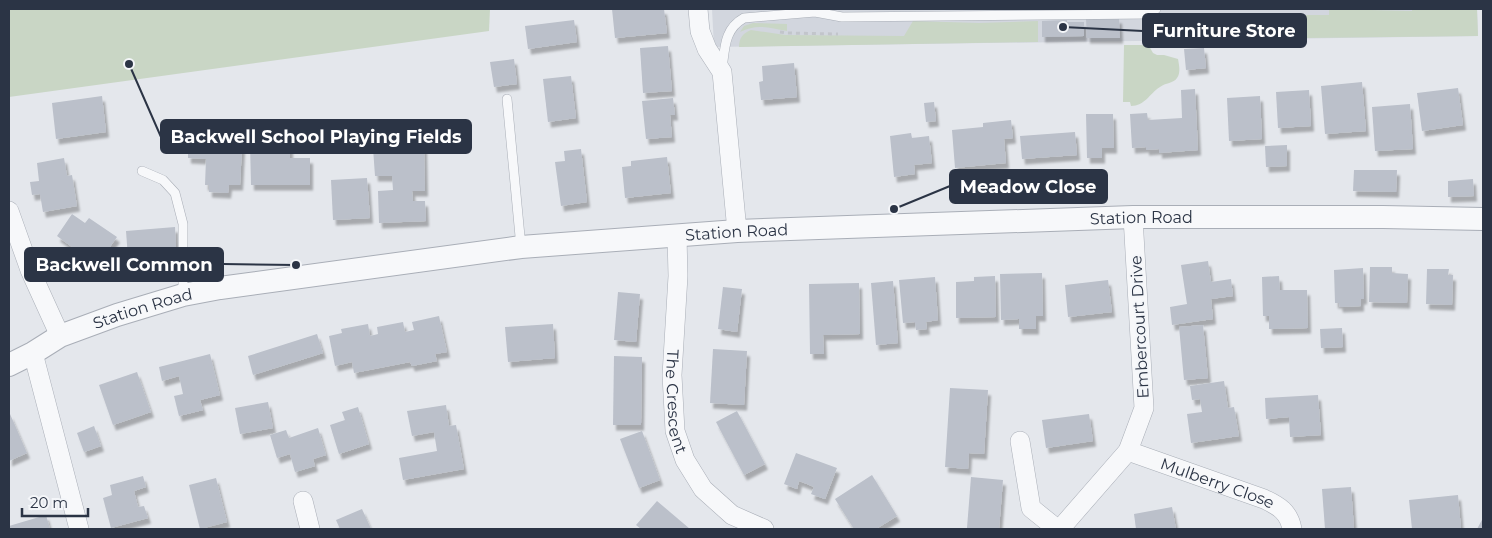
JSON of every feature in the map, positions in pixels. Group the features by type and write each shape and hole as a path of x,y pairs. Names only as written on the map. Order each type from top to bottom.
{"street":[{"path":"698,9 700,31 707,49 722,72 737,231"},
{"path":"9,211 30,270 60,336"},
{"name":"Station Road","path":"9,365 60,336 117,315 183,295 220,288 521,247 737,231 1133,217 1483,219"},
{"name":"Embercourt Drive","path":"1058,529 1128,452 1144,408 1133,217"},
{"name":"The Crescent","path":"677,236 678,276 672,375 675,431 685,460 703,489 732,516 764,529"},
{"path":"32,353 79,529"},
{"path":"1020,441 1032,508 1058,529"},
{"name":"Mulberry Close","path":"1128,452 1264,498 1282,507 1292,524 1292,529"},
{"path":"303,501 310,529"}],"lane":[{"path":"722,72 726,39 735,23 744,18 815,12 842,16 1149,14 1156,9"},
{"path":"507,99 521,247"},
{"path":"142,171 163,180 175,193 183,224 183,295"}],"path":[{"path":"771,30 787,34 844,34"}],"shaded area":[{"path":"712,9 1477,9 1478,36 714,47"}],"green space":[{"path":"9,9 490,9 489,31 9,97"},
{"path":"1329,9 1412,11 1412,9 1477,9 1478,36 1306,38 1305,15 1329,15"},
{"path":"913,21 979,23 1038,21 1038,42 739,47 742,36 751,30 785,35 904,36"},
{"path":"753,23 787,24 787,31 758,27 740,32 744,26"},
{"path":"1124,45 1146,45 1157,55 1178,59 1179,74 1176,80 1160,87 1140,104 1131,106 1130,102 1123,102"}],"building":[{"path":"612,9 664,9 667,33 615,38"},
{"path":"1119,18 1120,38 1087,38 1086,19"},
{"path":"574,20 577,42 528,49 525,26"},
{"path":"1067,20 1067,22 1084,22 1084,36 1042,37 1042,21"},
{"path":"668,46 672,91 643,93 640,48"},
{"path":"1204,48 1206,68 1186,70 1184,49"},
{"path":"514,59 517,84 494,87 490,62"},
{"path":"794,63 797,97 761,100 759,82 763,81 762,66"},
{"path":"571,76 576,118 548,122 543,79"},
{"path":"1362,82 1366,131 1325,134 1321,86"},
{"path":"1458,88 1463,125 1422,131 1417,93"},
{"path":"1195,89 1198,150 1159,153 1159,149 1146,150 1146,147 1132,148 1130,114 1147,113 1148,120 1182,118 1181,90"},
{"path":"1309,90 1311,126 1278,128 1276,92"},
{"path":"102,96 106,132 56,139 52,103"},
{"path":"1260,96 1262,139 1229,141 1227,98"},
{"path":"673,98 675,115 670,115 672,137 646,139 642,101"},
{"path":"934,102 936,121 926,122 924,103"},
{"path":"1410,104 1413,149 1375,151 1372,107"},
{"path":"1086,114 1113,114 1114,148 1102,148 1102,158 1087,158"},
{"path":"1011,120 1013,138 1004,139 1006,163 955,168 952,130 983,127 983,123"},
{"path":"1075,132 1077,155 1022,159 1020,136"},
{"path":"911,133 912,138 929,136 932,163 914,165 915,174 894,177 890,136"},
{"path":"188,137 197,137 197,140 232,142 231,147 242,147 240,185 229,185 228,193 209,192 209,185 205,185 206,159 188,158"},
{"path":"290,142 290,158 310,158 310,185 251,185 250,143"},
{"path":"1287,145 1287,166 1266,167 1265,146"},
{"path":"424,146 425,191 412,191 413,201 425,201 426,221 379,223 378,191 393,190 392,176 375,176 373,148"},
{"path":"581,149 587,202 561,206 555,162 565,161 564,151"},
{"path":"667,157 671,193 625,198 622,167 631,166 631,161"},
{"path":"64,158 67,176 72,175 77,206 43,212 40,194 32,195 30,182 39,181 37,163"},
{"path":"1354,170 1397,170 1396,192 1353,191"},
{"path":"367,178 370,218 333,220 331,180"},
{"path":"1473,179 1474,196 1448,197 1448,181"},
{"path":"72,214 85,223 89,218 117,237 97,265 83,255 79,262 67,254 72,247 57,236"},
{"path":"175,227 177,267 129,271 126,231"},
{"path":"1208,261 1211,282 1231,279 1233,296 1211,299 1213,319 1172,325 1170,307 1187,304 1181,265"},
{"path":"1370,267 1392,267 1392,273 1408,274 1407,303 1369,302"},
{"path":"1363,268 1364,299 1361,299 1361,306 1340,307 1339,303 1335,303 1334,270"},
{"path":"1427,269 1449,269 1448,275 1453,275 1452,305 1426,304"},
{"path":"1042,273 1043,316 1036,316 1036,329 1019,329 1019,319 1001,320 1000,274"},
{"path":"995,276 996,317 956,318 956,282 974,281 974,277"},
{"path":"1279,276 1280,290 1307,290 1308,328 1269,329 1269,316 1263,316 1262,277"},
{"path":"935,277 938,320 926,322 927,329 916,330 915,322 903,323 899,280"},
{"path":"1108,280 1112,312 1068,317 1065,285"},
{"path":"893,281 898,343 876,345 871,283"},
{"path":"859,283 860,334 823,335 824,354 810,354 809,284"},
{"path":"723,287 742,289 737,332 718,329"},
{"path":"618,292 640,294 636,342 614,340"},
{"path":"439,316 447,352 435,354 437,361 412,366 410,362 354,373 352,362 335,366 329,336 342,333 341,329 368,324 370,336 378,334 377,327 403,322 405,332 414,330 412,322"},
{"path":"553,324 555,358 508,362 505,327"},
{"path":"1203,325 1208,378 1184,380 1179,327"},
{"path":"1342,328 1343,347 1321,348 1320,329"},
{"path":"317,334 323,353 253,375 248,356"},
{"path":"713,349 747,351 744,405 710,403"},
{"path":"210,354 220,395 200,400 203,410 179,416 174,396 183,394 179,376 162,381 159,367"},
{"path":"614,356 642,357 641,425 613,425"},
{"path":"137,372 151,412 113,425 99,385"},
{"path":"1224,381 1228,408 1234,407 1239,436 1191,443 1187,414 1202,412 1200,399 1192,400 1190,386"},
{"path":"950,388 988,390 984,454 969,453 968,469 945,467"},
{"path":"1318,395 1321,435 1290,437 1289,417 1266,419 1265,398"},
{"path":"268,402 273,428 240,434 235,408"},
{"path":"446,405 449,426 456,425 464,469 403,480 399,458 437,451 434,432 412,436 407,411"},
{"path":"358,407 369,444 339,454 330,425 345,420 342,412"},
{"path":"737,411 765,464 744,475 716,422"},
{"path":"1089,414 1093,441 1046,448 1042,420"},
{"path":"9,415 27,453 9,461"},
{"path":"94,426 101,446 84,452 77,433"},
{"path":"318,428 326,455 313,459 315,466 295,472 290,454 277,458 270,435 286,430 289,438"},
{"path":"642,431 660,480 639,488 620,439"},
{"path":"796,453 837,468 825,499 811,494 814,487 799,481 797,489 784,484"},
{"path":"872,475 897,516 876,529 854,529 835,499"},
{"path":"143,476 146,487 134,491 138,507 144,506 148,518 111,528 103,498 112,495 110,485"},
{"path":"971,477 1003,480 999,529 967,528"},
{"path":"216,478 227,522 200,529 189,485"},
{"path":"1351,487 1354,529 1325,529 1322,489"},
{"path":"1458,495 1461,529 1412,529 1409,500"},
{"path":"657,501 690,529 641,529 636,525"},
{"path":"1172,507 1176,529 1136,529 1134,514"},
{"path":"362,509 371,529 340,529 336,520"},
{"path":"46,515 50,529 9,529 9,526"},
{"path":"1483,518 1483,529 1477,529"}],"place":[{"name":"Furniture Store","path":"1063,27"},
{"name":"Backwell School Playing Fields","path":"129,64"},
{"name":"Meadow Close","path":"894,209"},
{"name":"Backwell Common","path":"296,265"}]}
